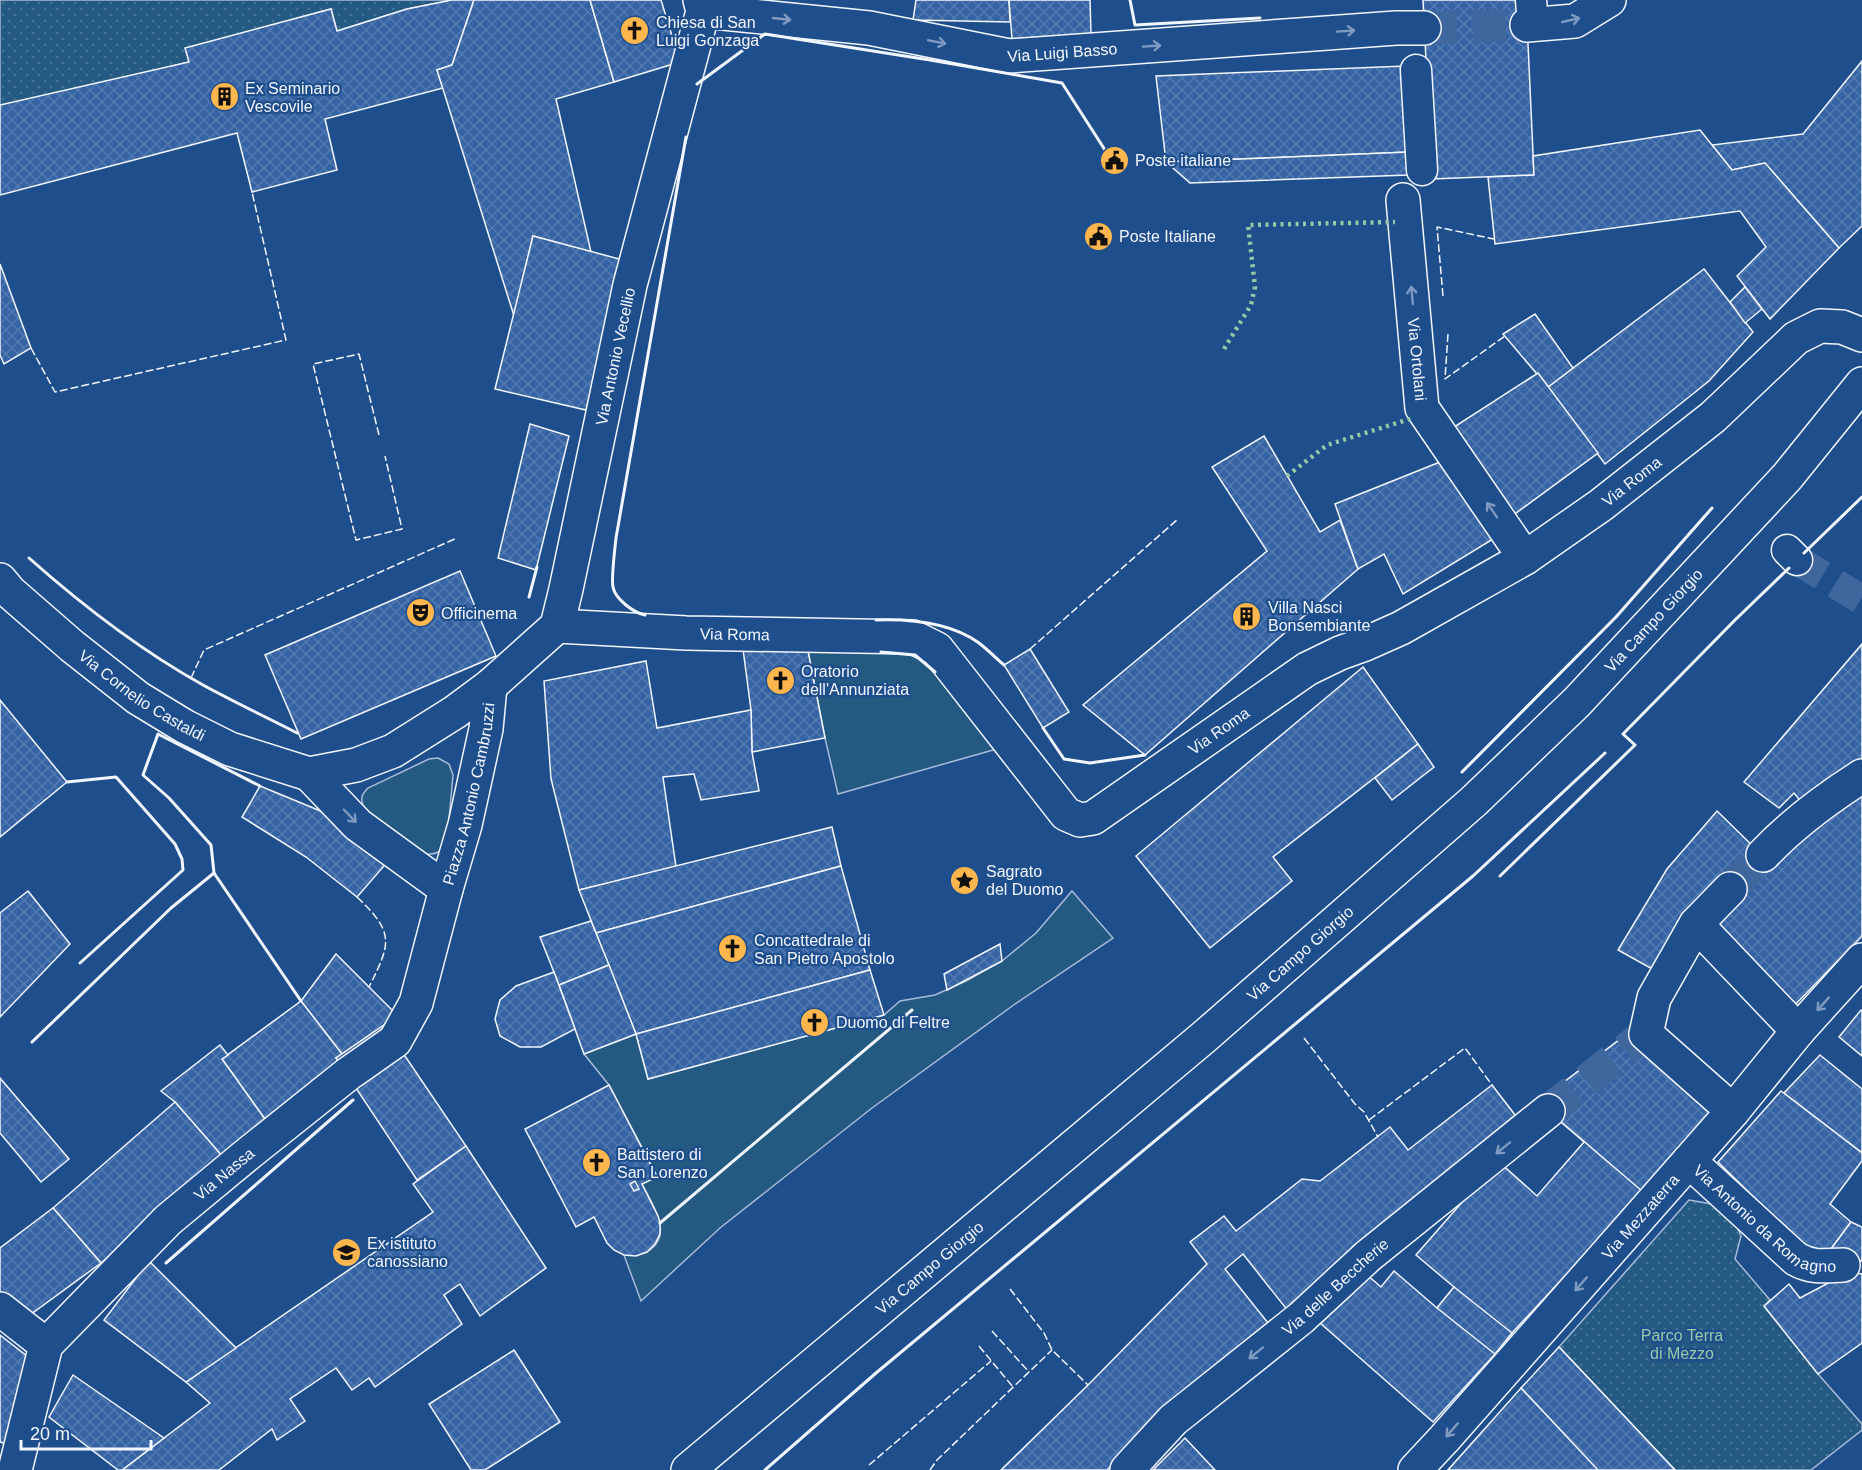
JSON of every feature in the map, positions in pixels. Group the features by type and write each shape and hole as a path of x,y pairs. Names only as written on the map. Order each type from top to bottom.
{"street":[{"path":"1530,17 1575,21 1610,0"},
{"name":"Via Luigi Basso","path":"701,5 869,28 1009,56 1396,28 1424,28"},
{"name":"Via Antonio Vecellio","path":"556,626 566,589 630,285 701,5"},
{"path":"1416,70 1422,170"},
{"name":"Via Ortolani","path":"1403,200 1422,408 1525,558"},
{"name":"Via Roma","path":"556,626 686,633 913,637 937,650 1066,814 1080,820 1093,818 1307,669 1401,628 1525,558 1600,505 1713,417 1796,338 1820,326 1842,327 1862,335"},
{"name":"Via Campo Giorgio","path":"688,1470 1212,1030 1474,801 1577,702 1787,477 1862,384"},
{"name":"Via Cornelio Castaldi","path":"0,580 10,592 138,698 184,726 230,749 309,774"},
{"path":"490,687 556,626"},
{"name":"Piazza Antonio Cambruzzi","path":"309,774 356,765 393,751 429,730 490,687"},
{"name":"Piazza Antonio Cambruzzi","path":"309,774 358,825 446,889 465,825 486,729 490,687"},
{"path":"1762,855 1784,833 1862,776"},
{"name":"Via Nassa","path":"46,1345 168,1220 348,1074 395,1041 416,1002 446,889"},
{"path":"1730,889 1696,924 1654,999 1646,1034 1733,1111"},
{"path":"1696,924 1798,1031"},
{"name":"Via Mezzaterra","path":"1415,1470 1733,1111 1798,1031 1862,960"},
{"name":"Via delle Beccherie","path":"1127,1470 1173,1420 1301,1318 1368,1256 1548,1111"},
{"name":"Via Antonio da Romagno","path":"1689,1161 1796,1259 1806,1265 1843,1265"},
{"path":"0,1309 46,1345 15,1470"}],"green space":[{"path":"0,0 452,0 407,9 337,31 331,9 186,48 189,62 0,107"},
{"path":"807,646 915,655 957,691 1000,748 838,794"},
{"path":"438,758 449,764 453,775 447,841 438,852 424,854 372,816 363,805 362,797 368,788 429,759"},
{"path":"1072,891 1113,938 1015,1004 872,1108 720,1228 641,1301 624,1255 648,1251 656,1244 660,1236 655,1209 642,1184 657,1176 609,1085 584,1054 636,1034 648,1079 884,1015 900,1001 935,995 1002,961 1036,933"},
{"name":"Parco Terra di Mezzo","path":"1689,1200 1717,1205 1736,1224 1741,1236 1735,1259 1770,1300 1764,1306 1818,1374 1862,1424 1862,1430 1811,1470 1675,1470 1559,1347"}],"building":[{"name":"Ex Seminario Vescovile","path":"452,0 474,0 452,65 437,70 443,88 325,119 337,170 252,192 237,133 0,195 0,105 189,62 185,48 331,9 337,31 407,9"},
{"path":"474,0 590,0 614,82 556,99 591,252 533,236 514,316 437,70 452,65"},
{"name":"Chiesa di San Luigi Gonzaga","path":"590,0 661,0 680,62 614,82"},
{"path":"916,0 1009,0 1010,22 913,20"},
{"path":"1009,0 1090,0 1091,34 1012,39"},
{"path":"1423,0 1526,0 1534,175 1432,179"},
{"path":"1862,61 1862,226 1839,248 1765,163 1732,170 1712,145 1803,134"},
{"path":"1405,66 1409,152 1166,162 1156,76"},
{"path":"1700,130 1732,170 1765,163 1839,248 1770,319 1737,276 1766,247 1740,211 1495,244 1488,177 1534,175 1533,156"},
{"path":"1409,152 1408,175 1190,183 1166,162"},
{"path":"533,236 623,260 586,410 495,389"},
{"path":"0,264 31,348 4,364 0,355"},
{"path":"1704,269 1753,332 1709,381 1605,464 1548,387"},
{"path":"1745,287 1762,309 1745,323 1730,302"},
{"path":"1535,314 1573,368 1548,387 1503,334"},
{"path":"1538,373 1598,453 1508,519 1451,429"},
{"path":"530,424 569,436 536,570 498,558"},
{"name":"Villa Nasci Bonsembiante","path":"1264,436 1320,532 1340,520 1358,569 1145,755 1083,705 1267,551 1212,467"},
{"path":"1450,458 1498,536 1403,594 1384,554 1358,569 1335,504"},
{"name":"Officinema","path":"460,571 496,656 301,739 265,655"},
{"path":"1862,644 1862,772 1809,811 1794,793 1779,808 1744,782"},
{"name":"Oratorio dell'Annunziata","path":"807,646 825,738 752,752 751,710 743,649"},
{"path":"1030,649 1069,712 1043,728 1004,665"},
{"path":"646,661 657,728 751,710 752,752 759,791 701,800 694,774 663,777 676,867 579,890 551,779 544,681"},
{"path":"1363,667 1418,744 1273,857 1292,881 1210,948 1136,856"},
{"path":"0,700 67,782 0,837"},
{"path":"1418,744 1434,767 1392,800 1375,778"},
{"path":"1862,779 1862,877 1812,815"},
{"path":"1862,781 1862,936 1786,1014 1702,924 1765,858"},
{"path":"260,786 323,812 390,859 357,897 306,857 242,817"},
{"path":"1717,811 1765,858 1663,975 1618,950 1667,869"},
{"path":"832,827 841,866 596,933 579,890"},
{"name":"Concattedrale di San Pietro Apostolo","path":"841,866 870,970 636,1034 596,933"},
{"path":"28,891 70,944 0,1017 0,913"},
{"path":"591,921 609,965 559,985 540,937"},
{"path":"1000,944 1002,961 947,990 944,974"},
{"path":"336,954 395,1013 384,1025 342,1054 301,1001"},
{"path":"609,965 636,1034 584,1054 559,985"},
{"path":"870,970 884,1015 648,1079 636,1034"},
{"path":"554,972 575,1029 541,1047 520,1047 500,1036 495,1019 500,1000 516,986"},
{"path":"301,1001 342,1054 336,1058 343,1067 267,1122 222,1059"},
{"path":"1862,1011 1862,1056 1839,1037"},
{"path":"384,1025 466,1146 417,1180 336,1058"},
{"path":"1636,1027 1719,1104 1433,1422 1320,1323 1365,1273 1381,1287 1394,1271 1437,1308 1454,1287 1416,1255 1498,1161 1537,1196 1584,1142 1538,1102"},
{"path":"1636,1027 1719,1104 1642,1191 1538,1102"},
{"path":"220,1045 228,1055 222,1059 267,1122 223,1157 175,1102 161,1091"},
{"path":"1820,1055 1862,1089 1862,1153 1784,1093"},
{"path":"0,1078 69,1159 41,1182 0,1133"},
{"name":"Battistero di San Lorenzo","path":"609,1085 657,1177 642,1184 658,1216 660,1234 655,1244 647,1252 636,1256 624,1255 614,1250 607,1243 594,1217 576,1227 525,1129"},
{"path":"1492,1085 1522,1124 1292,1316 1243,1254 1225,1269 1276,1333 1139,1440 1107,1470 1001,1470 1207,1264 1190,1242 1224,1216 1236,1231 1302,1179 1320,1181 1390,1127 1408,1150"},
{"path":"1781,1091 1862,1153 1862,1161 1830,1204 1851,1222 1825,1257 1812,1254 1718,1162"},
{"path":"175,1102 223,1157 101,1263 53,1208"},
{"path":"466,1146 546,1268 480,1316 460,1284 444,1295 462,1324 375,1387 369,1378 352,1390 336,1368 290,1399 305,1421 277,1440 272,1429 219,1470 122,1470 210,1403 186,1382 433,1212 413,1184"},
{"path":"635,1181 639,1189 634,1191 630,1184"},
{"path":"53,1208 101,1263 27,1317 0,1296 0,1248"},
{"path":"1851,1222 1862,1227 1862,1261 1825,1257"},
{"path":"149,1261 236,1348 186,1382 104,1320"},
{"path":"1849,1272 1862,1274 1862,1343 1818,1374 1764,1306 1789,1284 1800,1298"},
{"path":"1454,1287 1512,1333 1495,1354 1437,1308"},
{"path":"0,1335 36,1363 15,1447 0,1442"},
{"path":"1559,1347 1675,1470 1448,1470"},
{"path":"1559,1347 1675,1470 1597,1470 1521,1388"},
{"path":"514,1350 560,1422 485,1470 471,1470 429,1404"},
{"path":"73,1375 164,1438 122,1470 118,1470 49,1417"},
{"path":"1521,1388 1598,1470 1448,1470"},
{"path":"1185,1438 1215,1470 1153,1470"}],"tunnel":[{"path":"1424,28 1527,25"},
{"path":"1797,560 1862,600"},
{"path":"1730,889 1763,855"},
{"path":"1548,1111 1646,1034"}],"hedge":[{"path":"1224,349 1251,305 1255,287 1248,225 1395,222"},
{"path":"1287,476 1327,445 1413,418"}],"fence":[{"path":"31,348 55,392 286,340 252,192"},
{"path":"1443,296 1437,227 1494,239"},
{"path":"1448,334 1445,379 1505,336"},
{"path":"379,435 359,354 313,364 356,540 402,529 385,456"},
{"path":"1030,649 1178,519"},
{"path":"191,678 204,650 457,538"},
{"path":"357,897 378,920 386,939 382,959 369,987"},
{"path":"1304,1038 1355,1104 1364,1112 1378,1137"},
{"path":"1369,1120 1465,1048 1492,1085"},
{"path":"1010,1289 1044,1333 1052,1350 1088,1385"},
{"path":"992,1331 1029,1372"},
{"path":"979,1346 1013,1387"},
{"path":"930,1470 937,1460 1052,1350"},
{"path":"869,1465 991,1361"}],"wall":[{"path":"1130,0 1135,25 1260,18"},
{"path":"697,84 765,34 930,60 1062,83 1105,150"},
{"path":"645,615 621,601 614,592 613,563 686,137"},
{"path":"1804,553 1862,497"},
{"path":"1462,772 1616,617 1712,508"},
{"path":"29,558 91,610 134,642 203,685 297,733"},
{"path":"529,597 537,567"},
{"path":"1500,876 1635,745 1623,734 1789,568"},
{"path":"876,620 916,621 955,630 979,643 1004,665"},
{"path":"881,652 915,655 935,672"},
{"path":"1043,728 1064,759 1090,763 1145,755"},
{"path":"32,1042 171,908 214,873 211,845 169,798 143,775 158,734 260,786"},
{"path":"765,1470 876,1373 1473,876 1605,753"},
{"path":"67,782 116,777 175,844 182,859 183,870 80,963"},
{"path":"214,873 301,1001"},
{"path":"660,1223 912,1010"},
{"path":"166,1263 353,1100"}],"place":[{"name":"Chiesa di San Luigi Gonzaga","path":"635,31"},
{"name":"Ex Seminario Vescovile","path":"224,97"},
{"name":"Poste italiane","path":"1114,160"},
{"name":"Poste Italiane","path":"1098,236"},
{"name":"Officinema","path":"420,613"},
{"name":"Villa Nasci Bonsembiante","path":"1247,616"},
{"name":"Oratorio dell'Annunziata","path":"780,680"},
{"name":"Sagrato del Duomo","path":"965,880"},
{"name":"Concattedrale di San Pietro Apostolo","path":"733,949"},
{"name":"Duomo di Feltre","path":"815,1022"},
{"name":"Battistero di San Lorenzo","path":"596,1163"},
{"name":"Ex istituto canossiano","path":"346,1252"}]}
